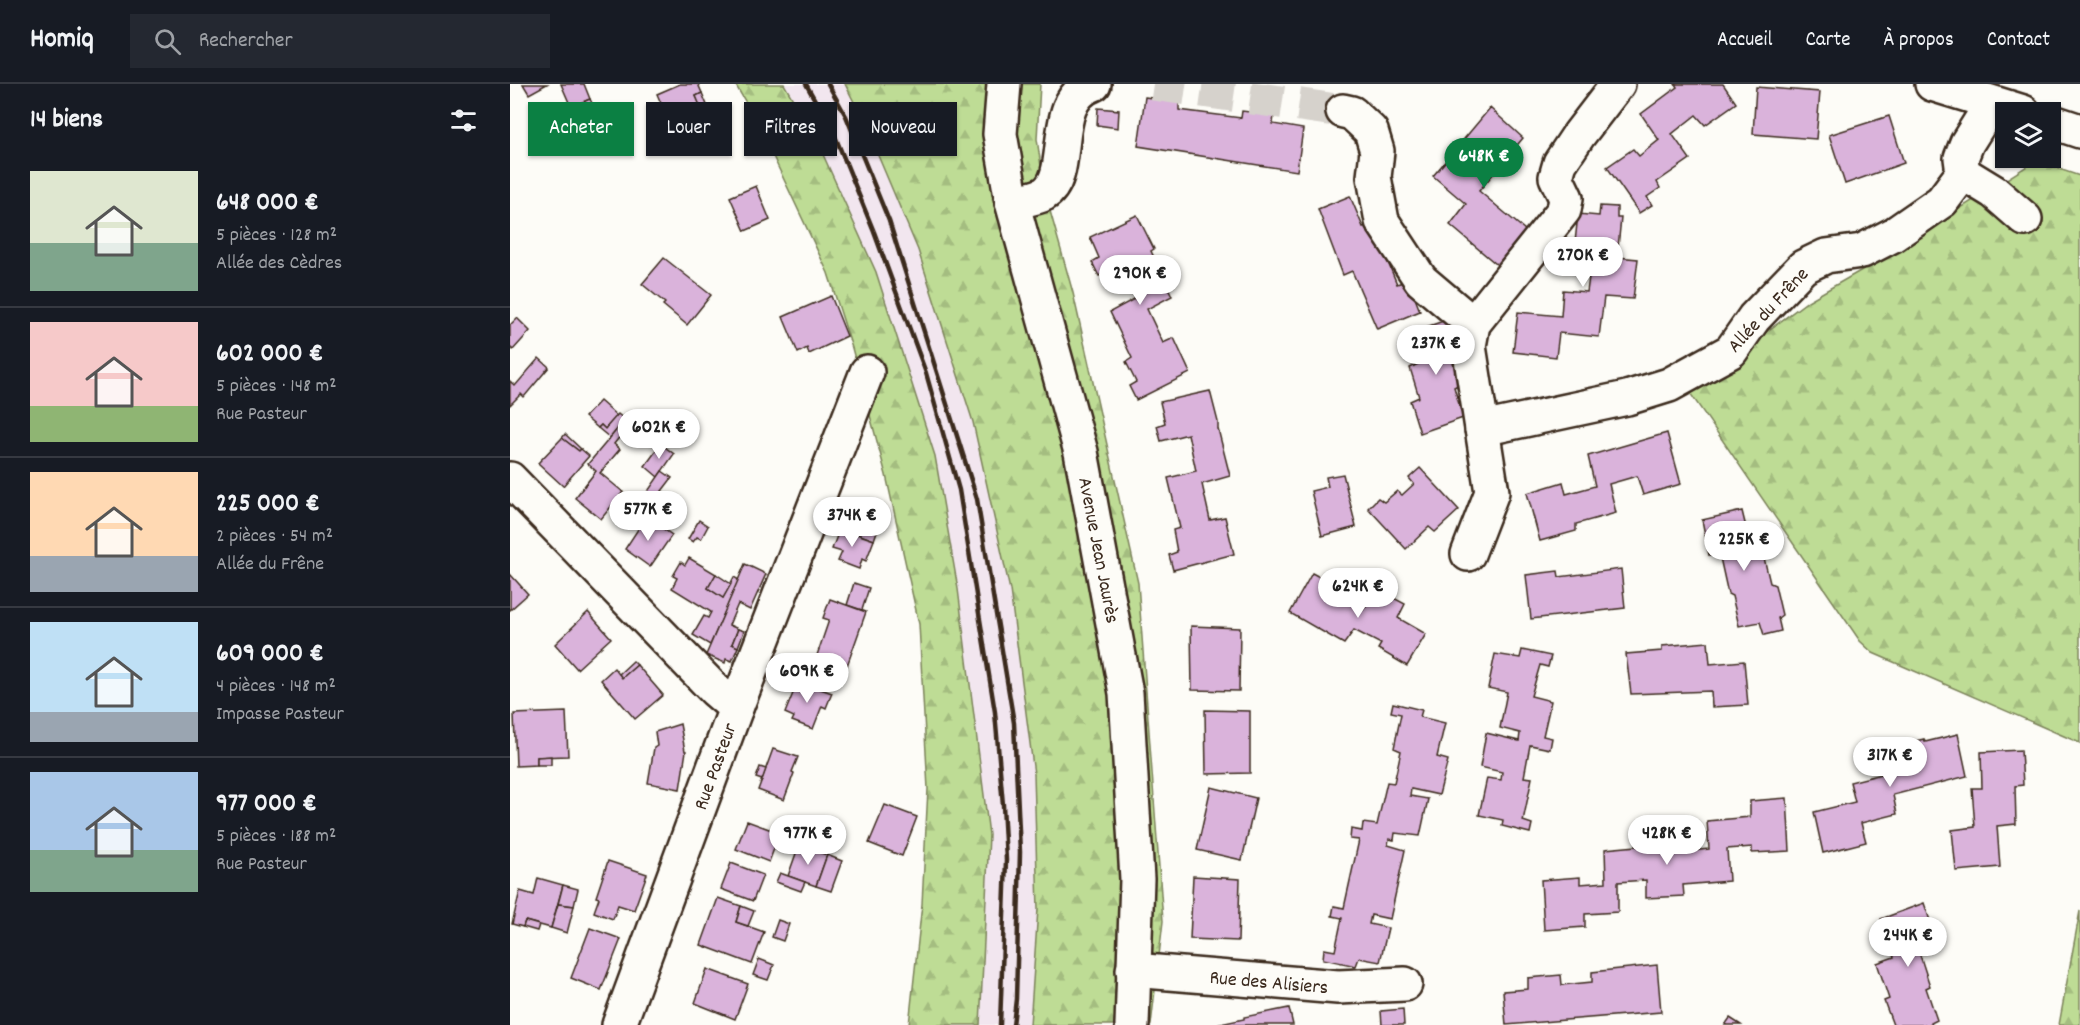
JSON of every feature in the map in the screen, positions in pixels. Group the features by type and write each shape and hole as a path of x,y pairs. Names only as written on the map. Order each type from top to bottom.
{"street":[{"name":"Avenue Jean Jaurès","path":"1004,84 1000,134 1012,202 1081,452 1126,693 1137,879 1132,1025"},
{"path":"1012,202 1045,193 1056,180 1070,105 1084,87 1094,84"},
{"path":"1468,554 1492,492 1469,346 1473,324 1564,210 1566,198 1556,177 1560,163 1618,84"},
{"path":"1932,84 1995,104"},
{"path":"1992,103 1964,150 1961,158 1963,173 1994,192 2025,219"},
{"path":"1343,111 1352,113 1371,131 1377,151 1374,177 1382,221 1421,280 1473,324"},
{"path":"2061,125 2080,131"},
{"name":"Allée du Frêne","path":"1482,429 1627,399 1669,385 1731,351 1754,318 1803,267 1826,256 1862,251 1893,235 1942,201 1963,173"},
{"path":"736,708 867,372"},
{"name":"Rue Pasteur","path":"510,478 699,673 736,708 619,1025"},
{"name":"Rue des Alisiers","path":"1133,970 1338,987 1405,984"}],"shaded area":[{"path":"784,84 845,84 854,102 849,102 849,156 878,156 918,250 973,422 1010,590 1034,774 1038,909 1030,1025 980,1025 989,835 958,589 809,156 837,156 837,102 790,102"}],"green space":[{"path":"735,84 784,84 794,102 746,102"},
{"path":"845,84 1040,84 1037,139 1045,193 1073,293 1138,583 1163,921 1151,1025 1030,1025 1038,909 1034,774 1010,590 973,422 918,250 878,156 957,156 957,102 854,102"},
{"path":"773,156 824,156 876,272 935,456 958,589 989,835 980,1025 909,1025 922,904 928,789 919,624 886,475 852,348 828,273"},
{"path":"2024,168 2056,168 2080,176 2080,743 1873,653 1860,641 1688,390 1808,301 1874,263"},
{"path":"2080,911 2080,1025 2059,1025"}],"building":[{"path":"523,84 547,84 529,94"},
{"path":"561,84 584,84 590,99 583,102 569,102"},
{"path":"680,84 698,84 702,93 696,96 699,102 660,102 657,94"},
{"path":"1675,84 1723,84 1736,103 1705,125 1696,115 1672,134 1690,159 1657,182 1660,188 1647,197 1652,205 1639,213 1607,167 1633,149 1639,156 1659,140 1641,114 1677,87"},
{"path":"1756,87 1820,92 1816,139 1753,134"},
{"path":"702,93 706,102 698,102 696,96"},
{"path":"1145,97 1179,102 1179,110 1241,118 1242,111 1274,115 1273,124 1303,129 1297,171 1138,146"},
{"path":"1098,108 1119,110 1118,128 1097,125"},
{"path":"1490,108 1523,138 1479,191 1531,235 1502,269 1450,225 1466,204 1433,176"},
{"path":"1889,116 1904,163 1845,184 1829,135"},
{"path":"756,186 770,220 745,231 730,197"},
{"path":"1350,196 1363,227 1372,224 1397,284 1408,280 1420,311 1377,329 1352,271 1343,275 1318,209"},
{"path":"1600,206 1617,207 1617,218 1621,218 1617,257 1638,259 1633,299 1604,297 1599,337 1559,333 1556,357 1513,352 1518,312 1561,316 1563,290 1587,292 1592,254 1574,252 1578,214 1599,216"},
{"path":"1137,215 1154,249 1151,251 1172,296 1147,309 1163,343 1174,338 1190,373 1136,400 1129,386 1136,382 1126,362 1132,358 1110,312 1138,297 1122,265 1099,276 1092,262 1099,258 1090,237"},
{"path":"664,258 711,295 687,325 642,284"},
{"path":"831,296 847,336 809,354 807,348 798,353 783,317"},
{"path":"517,318 530,331 513,350 510,347 510,325"},
{"path":"1452,318 1461,349 1453,353 1462,383 1454,387 1463,418 1420,433 1410,401 1419,397 1410,368 1418,364 1409,333"},
{"path":"539,358 549,367 524,397 521,394 510,405 510,381 515,386"},
{"path":"1210,391 1230,476 1202,484 1210,520 1225,517 1234,554 1173,570 1169,555 1177,552 1173,530 1180,528 1168,478 1196,471 1188,434 1161,441 1157,426 1165,423 1160,402"},
{"path":"600,401 617,416 605,429 601,425 598,428 585,417"},
{"path":"618,414 625,420 610,438 598,428 601,425 605,429"},
{"path":"625,420 630,424 614,444 620,449 600,473 623,492 601,519 575,498 596,471 588,464"},
{"path":"1667,433 1681,484 1643,495 1637,476 1609,484 1616,513 1576,524 1576,531 1540,541 1527,493 1563,482 1566,494 1595,486 1588,456"},
{"path":"565,434 581,449 579,451 562,438"},
{"path":"562,438 589,456 563,486 538,463"},
{"path":"661,444 674,454 658,477 645,466"},
{"path":"1420,468 1459,510 1435,532 1429,527 1406,549 1368,508 1378,498 1384,502 1397,491 1402,495 1414,484 1409,478"},
{"path":"662,471 672,478 662,491 669,498 661,510 644,497"},
{"path":"1343,474 1356,527 1322,536 1311,491 1328,487 1326,477"},
{"path":"859,503 880,511 876,519 881,520 874,540 840,528 847,508 855,511"},
{"path":"1742,511 1750,544 1760,541 1770,583 1775,585 1782,615 1778,618 1781,631 1764,635 1760,622 1739,626 1732,596 1728,594 1719,553 1709,555 1702,520"},
{"path":"646,517 672,535 650,567 625,549"},
{"path":"699,520 708,526 701,539 697,537 693,542 688,539"},
{"path":"840,528 874,540 866,561 862,559 859,569 838,561 842,552 832,549"},
{"path":"689,558 716,574 708,588 723,598 734,577 739,580 710,645 693,635 704,616 708,618 711,612 672,588 677,578 673,576 681,562 685,565"},
{"path":"745,564 766,574 750,610 738,604 729,625 738,629 732,644 738,647 732,661 726,659 725,663 706,655"},
{"path":"1621,569 1625,608 1531,619 1526,575 1558,571 1559,577"},
{"path":"1312,573 1342,589 1338,596 1363,610 1377,589 1405,604 1398,618 1426,634 1407,666 1378,649 1381,644 1354,630 1344,644 1290,613"},
{"path":"510,574 528,594 510,610"},
{"path":"716,574 731,584 723,598 708,588"},
{"path":"854,583 869,588 862,610 847,605"},
{"path":"830,599 866,612 843,677 813,667 829,620 823,618"},
{"path":"588,612 611,638 577,669 555,644"},
{"path":"1191,626 1240,628 1239,691 1192,690"},
{"path":"738,629 744,631 738,647 732,644"},
{"path":"1708,642 1710,664 1744,661 1748,705 1712,707 1711,691 1631,694 1626,654 1662,651 1662,646"},
{"path":"1522,650 1551,656 1548,667 1540,665 1531,696 1551,701 1543,736 1552,738 1550,749 1530,745 1524,777 1532,778 1523,821 1532,824 1530,833 1502,826 1503,820 1479,815 1487,778 1501,780 1502,772 1480,767 1486,733 1519,741 1520,733 1500,728 1507,692 1488,688 1495,654 1520,658"},
{"path":"633,661 637,665 622,678 619,674"},
{"path":"637,665 663,695 635,719 601,680 614,668 622,678"},
{"path":"798,681 832,693 826,708 822,706 813,729 792,721 794,717 785,713"},
{"path":"1393,703 1422,710 1420,717 1445,723 1437,757 1448,760 1439,795 1411,789 1410,796 1428,799 1420,836 1395,833 1394,840 1389,839 1388,845 1405,850 1390,919 1371,915 1369,924 1388,928 1380,962 1359,958 1356,966 1323,959 1324,949 1335,951 1342,918 1332,916 1334,906 1344,908 1359,840 1350,839 1351,829 1362,831 1363,823 1377,825 1387,782 1394,783 1401,751 1394,748 1401,714 1391,712"},
{"path":"1205,710 1250,711 1250,773 1206,774"},
{"path":"566,712 568,756 537,757 537,765 516,766 514,714"},
{"path":"680,724 686,751 680,789 648,783 654,748 657,746 655,732"},
{"path":"1958,734 1967,776 1893,795 1897,814 1861,823 1866,842 1823,853 1814,812 1855,802 1850,782 1886,773 1880,750 1924,739 1925,742"},
{"path":"773,749 798,757 784,800 758,790"},
{"path":"2021,750 2023,785 2015,786 2016,824 1997,826 2000,867 1956,871 1952,830 1975,827 1972,788 1982,788 1981,752"},
{"path":"551,756 551,765 537,765 537,757"},
{"path":"760,767 766,769 762,780 756,778"},
{"path":"1211,787 1256,798 1242,860 1197,850"},
{"path":"1787,798 1790,851 1752,853 1752,847 1727,849 1729,881 1683,885 1684,896 1646,898 1646,880 1618,882 1618,912 1585,914 1585,927 1544,930 1541,880 1580,877 1580,884 1606,882 1605,849 1679,842 1680,852 1709,849 1707,821 1750,817 1750,801"},
{"path":"885,805 917,817 902,856 869,843"},
{"path":"747,821 780,833 769,862 736,849"},
{"path":"799,845 827,855 816,886 788,876"},
{"path":"827,855 842,861 831,891 816,886"},
{"path":"608,861 647,874 634,910 618,905 613,919 594,912 599,898 596,897"},
{"path":"731,863 763,875 753,901 721,889"},
{"path":"780,873 805,882 801,891 776,882"},
{"path":"1193,876 1240,879 1238,941 1190,939"},
{"path":"538,878 563,885 551,928 525,921 523,927 512,924 520,891 534,895"},
{"path":"563,885 578,889 574,906 558,904"},
{"path":"718,898 741,906 736,922 764,932 752,964 701,945"},
{"path":"1924,903 1937,941 1918,949 1930,986 1926,988 1937,1020 1931,1023 1932,1025 1893,1025 1884,1001 1889,999 1877,963 1894,957 1881,919"},
{"path":"558,904 574,906 567,933 551,928"},
{"path":"741,906 754,911 748,926 736,922"},
{"path":"778,920 789,924 783,941 772,937"},
{"path":"525,921 539,925 537,931 523,927"},
{"path":"590,928 621,939 601,990 571,978"},
{"path":"759,959 774,965 768,980 753,975"},
{"path":"1657,965 1661,1012 1506,1025 1503,991 1528,989 1528,978 1561,975 1562,985 1592,982 1592,972"},
{"path":"707,969 748,984 735,1019 695,1003"},
{"path":"1289,1008 1293,1025 1216,1025 1244,1019 1244,1017"},
{"path":"1403,1009 1404,1025 1382,1025 1381,1011"},
{"path":"1730,1018 1741,1025 1725,1025"}],"tunnel":[{"path":"1153,84 1343,111"}],"railway":[{"path":"806,84 835,136 874,232 926,373 959,490 995,712 1003,805 1006,860 1000,1025"},
{"path":"828,84 846,116 889,221 977,499 1014,723 1020,852 1016,999 1013,1025"}]}
